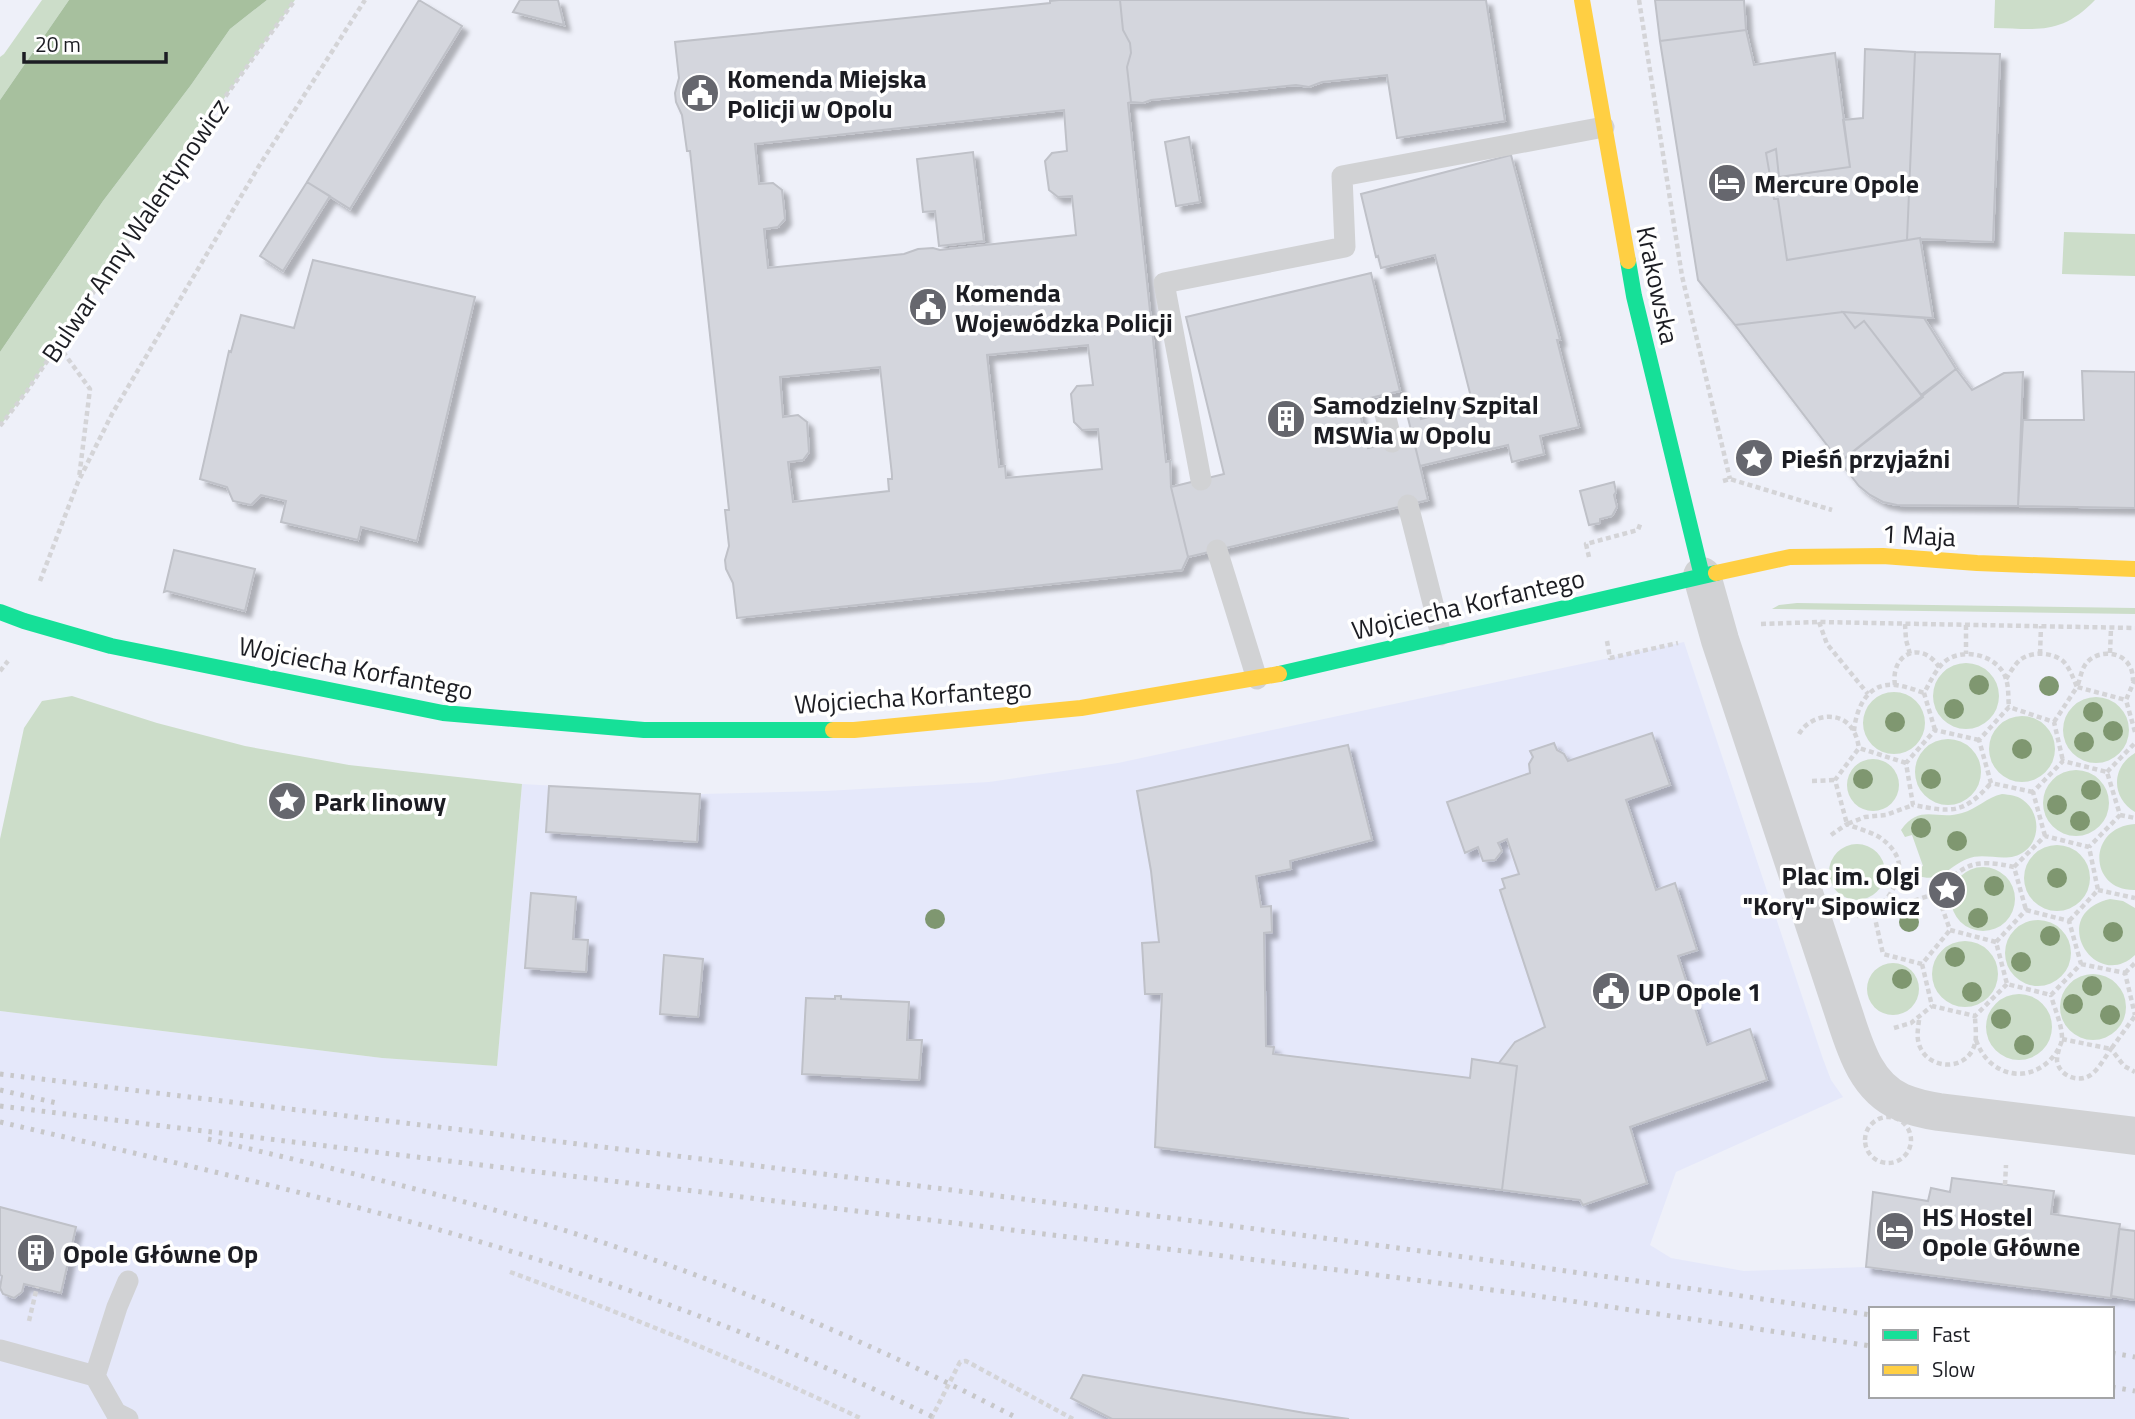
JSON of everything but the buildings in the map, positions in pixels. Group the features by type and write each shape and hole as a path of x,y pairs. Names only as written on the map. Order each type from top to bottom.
{"street":[{"name":"Krakowska","path":"1582,0 1634,296 1702,576"},
{"name":"1 Maja","path":"1702,576 1790,557 1883,556 1977,563 2135,569"},
{"name":"Wojciecha Korfantego","path":"11,617 111,646 443,713 644,730 854,730 1081,708 1256,679 1597,598 1702,576"},
{"path":"1702,576 1720,640 1848,1025 1865,1068 1873,1080 1898,1101 1916,1108 2135,1136"}],"lane":[{"path":"1201,480 1164,283 1345,247 1342,176 1604,127"},
{"path":"1385,415 1392,442"},
{"path":"1408,505 1441,635"},
{"path":"1217,550 1256,679"},
{"path":"95,1376 128,1281"},
{"path":"0,1350 95,1376 116,1413 128,1419"}],"path":[{"name":"Bulwar Anny Walentynowicz","path":"0,426 27,391 220,104 295,0"},
{"path":"0,671 9,660 11,617 119,402 260,166 365,0"},
{"path":"1639,0 1682,276 1730,479"},
{"path":"58,345 90,389 78,482"},
{"path":"1597,598 1586,544 1638,530 1643,519"},
{"path":"1819,622 1827,643 1868,694"},
{"path":"1757,624 1819,622 2135,628"},
{"path":"1905,624 1910,654"},
{"path":"1966,625 1966,654"},
{"path":"2040,626 2040,654"},
{"path":"2110,628 2110,653"},
{"path":"2063,761 2054,722 2077,687 2085,666 2100,655 2110,653 2121,656 2129,664 2134,680 2126,700 2135,732"},
{"path":"1895,685 1895,666 1901,658 1910,654 1927,654 1939,667"},
{"path":"1935,730 1923,693 1939,667 1951,658 1966,654 1978,655 1992,661 2006,679 2009,707 1979,740"},
{"path":"2006,679 2018,661 2040,654 2062,660 2077,687"},
{"path":"1859,748 1854,731 1856,714 1868,694 1885,686 1895,685 1923,693"},
{"path":"2077,687 2126,700"},
{"path":"2009,707 2054,722"},
{"path":"1798,736 1803,727 1815,719 1829,716 1839,718 1854,731"},
{"path":"1935,730 1979,740"},
{"path":"1906,764 1935,730"},
{"path":"1979,740 1991,783"},
{"path":"2107,772 2135,743"},
{"path":"1859,748 1906,764"},
{"path":"1847,824 1836,780 1859,748"},
{"path":"2063,761 2107,772"},
{"path":"2033,792 2063,761"},
{"path":"1906,764 1913,805"},
{"path":"2107,772 2120,815"},
{"path":"1809,775 1819,779"},
{"path":"1991,783 2033,792"},
{"path":"1827,839 1847,824 1865,817 1886,815 1913,805 1940,810 1960,808 1975,801 1991,783"},
{"path":"2033,792 2045,836"},
{"path":"2120,815 2135,818"},
{"path":"2089,846 2120,815"},
{"path":"1847,824 1880,838 1889,845 1898,864 1897,884 1874,914"},
{"path":"2045,836 2089,846"},
{"path":"2014,867 2045,836"},
{"path":"2089,846 2098,890"},
{"path":"1849,916 1874,914 1937,893 1954,874 1968,865 1985,862 2014,867"},
{"path":"2014,867 2026,910"},
{"path":"2098,890 2135,898"},
{"path":"2069,921 2098,890"},
{"path":"1937,893 1950,930"},
{"path":"2026,910 2069,921"},
{"path":"1996,942 2026,910"},
{"path":"1874,914 1883,954 1922,964"},
{"path":"2069,921 2081,964"},
{"path":"1922,964 1950,930"},
{"path":"1950,930 1996,942"},
{"path":"1996,942 2007,984"},
{"path":"2125,973 2135,962"},
{"path":"1922,964 1932,1006"},
{"path":"2081,964 2125,973"},
{"path":"2051,995 2081,964"},
{"path":"2051,995 2062,1039 2057,1061 2062,1071 2073,1078 2083,1079 2092,1075 2135,1016 2125,973"},
{"path":"2007,984 2051,995"},
{"path":"2007,984 1975,1016 1976,1040 1980,1052 1999,1070 2024,1073 2044,1067 2059,1048"},
{"path":"1932,1006 1975,1016"},
{"path":"1932,1006 1920,1018 1918,1026 1919,1045 1924,1055 1933,1062 1955,1064 1967,1058 1976,1040"},
{"path":"2062,1039 2111,1049 2124,1066 2135,1072"},
{"path":"510,1272 700,1345 862,1419"},
{"path":"932,1419 960,1362 966,1361 1073,1419"}],"shaded area":[{"path":"42,0 69,0 0,100 0,57"},
{"path":"69,0 267,0 230,29 103,201 0,352 0,100"},
{"path":"267,0 295,0 220,104 27,391 0,426 0,352 103,201 230,29"},
{"path":"1995,0 2095,0 2060,25 2024,29 1994,28"},
{"path":"2064,232 2135,234 2135,276 2062,274"},
{"path":"1797,603 2135,608 2135,614 1772,609 1779,605"},
{"path":"1684,642 1823,1059 1831,1080 1843,1097 1676,1172 1650,1245 1671,1258 1744,1271 1866,1267 2135,1300 2135,1419 0,1419 0,1011 382,1058 497,1066 522,784 700,794 825,791 989,782 1118,763"},
{"path":"1960,663 1972,663 1984,668 1994,678 1999,696 1997,709 1984,724 1972,729 1960,729 1948,724 1938,714 1933,702 1933,690 1938,678 1948,668"},
{"path":"1894,692 1916,701 1925,723 1916,745 1894,754 1872,745 1863,723 1872,701"},
{"path":"72,696 157,723 245,746 349,765 522,784 497,1066 382,1058 0,1011 0,839 24,728 42,701"},
{"path":"2096,697 2109,700 2119,707 2126,717 2129,730 2126,743 2119,753 2109,760 2096,763 2083,760 2073,753 2066,743 2063,730 2066,717 2073,707 2083,700"},
{"path":"2022,716 2035,719 2045,726 2052,736 2055,749 2052,762 2045,772 2035,779 2022,782 2009,779 1999,772 1992,762 1989,749 1992,736 1999,726 2009,719"},
{"path":"1948,739 1971,749 1981,772 1971,795 1948,805 1925,795 1915,772 1925,749"},
{"path":"2135,753 2135,812 2122,799 2117,782 2122,766"},
{"path":"1873,759 1892,766 1899,785 1892,804 1873,811 1854,804 1847,785 1854,766"},
{"path":"2082,770 2100,779 2107,790 2107,816 2100,827 2089,834 2070,836 2052,827 2045,816 2043,797 2052,779 2063,772"},
{"path":"2002,794 2020,798 2033,811 2036,833 2025,851 2004,858 1974,857 1960,862 1939,876 1918,876 1919,868 1923,866 1912,835 1905,837 1901,830 1908,822 1922,815 1962,813"},
{"path":"2135,824 2135,890 2120,888 2108,881 2099,858 2108,836 2119,828"},
{"path":"1857,844 1868,846 1877,852 1883,861 1883,883 1877,892 1868,898 1857,900 1846,898 1837,892 1831,883 1829,872 1831,861 1837,852 1846,846"},
{"path":"2057,845 2070,848 2080,855 2087,865 2090,878 2087,891 2080,901 2070,908 2057,911 2044,908 2034,901 2027,891 2024,878 2027,865 2034,855 2044,848"},
{"path":"1977,867 1989,867 2006,876 2013,887 2013,911 2006,922 1989,931 1977,931 1965,926 1956,917 1951,905 1951,893 1956,881 1965,872"},
{"path":"2110,899 2123,901 2135,908 2135,955 2120,964 2105,964 2093,958 2084,947 2079,933 2081,919 2091,907"},
{"path":"2038,920 2051,923 2061,930 2068,940 2071,953 2068,966 2061,976 2051,983 2038,986 2025,983 2015,976 2008,966 2005,953 2008,940 2015,930 2025,923"},
{"path":"1965,941 1988,951 1998,974 1988,997 1965,1007 1942,997 1932,974 1942,951"},
{"path":"1893,963 1912,970 1919,989 1912,1008 1893,1015 1874,1008 1867,989 1874,970"},
{"path":"2093,974 2106,977 2116,984 2123,994 2126,1007 2123,1020 2116,1030 2106,1037 2093,1040 2080,1037 2070,1030 2063,1020 2060,1007 2063,994 2070,984 2080,977"},
{"path":"2019,994 2032,996 2047,1009 2052,1027 2050,1040 2037,1055 2019,1060 2006,1058 1991,1045 1986,1027 1988,1014 2001,999"}],"railway":[{"path":"0,1074 1170,1218 1869,1315"},
{"path":"0,1090 61,1104"},
{"path":"0,1106 1338,1270 1531,1295 1869,1346"},
{"path":"0,1122 317,1197 488,1244 684,1310 812,1362 937,1419"},
{"path":"208,1139 492,1209 642,1256 752,1296 860,1342 1019,1419"},
{"path":"2114,1353 2135,1357"},
{"path":"2114,1387 2135,1391"}],"traffic: fast":[{"path":"1628,261 1634,296 1702,576"},
{"path":"1279,674 1716,573"},
{"path":"0,612 111,646 443,713 644,730 833,730"}],"traffic: slow":[{"path":"1582,0 1628,261"},
{"path":"1716,573 1790,557 1883,556 1977,563 2135,569"},
{"path":"833,730 1081,708 1279,674"}],"place":[{"name":"Komenda Miejska Policji w Opolu","path":"700,93"},
{"name":"Mercure Opole","path":"1727,183"},
{"name":"Komenda Wojewódzka Policji","path":"928,307"},
{"name":"Samodzielny Szpital MSWia w Opolu","path":"1286,419"},
{"name":"Pieśń przyjaźni","path":"1754,458"},
{"name":"Park linowy","path":"287,801"},
{"name":"Plac im. Olgi \"Kory\" Sipowicz","path":"1947,890"},
{"name":"UP Opole 1","path":"1611,991"},
{"name":"HS Hostel Opole Główne","path":"1895,1231"},
{"name":"Opole Główne Op","path":"36,1253"}]}
